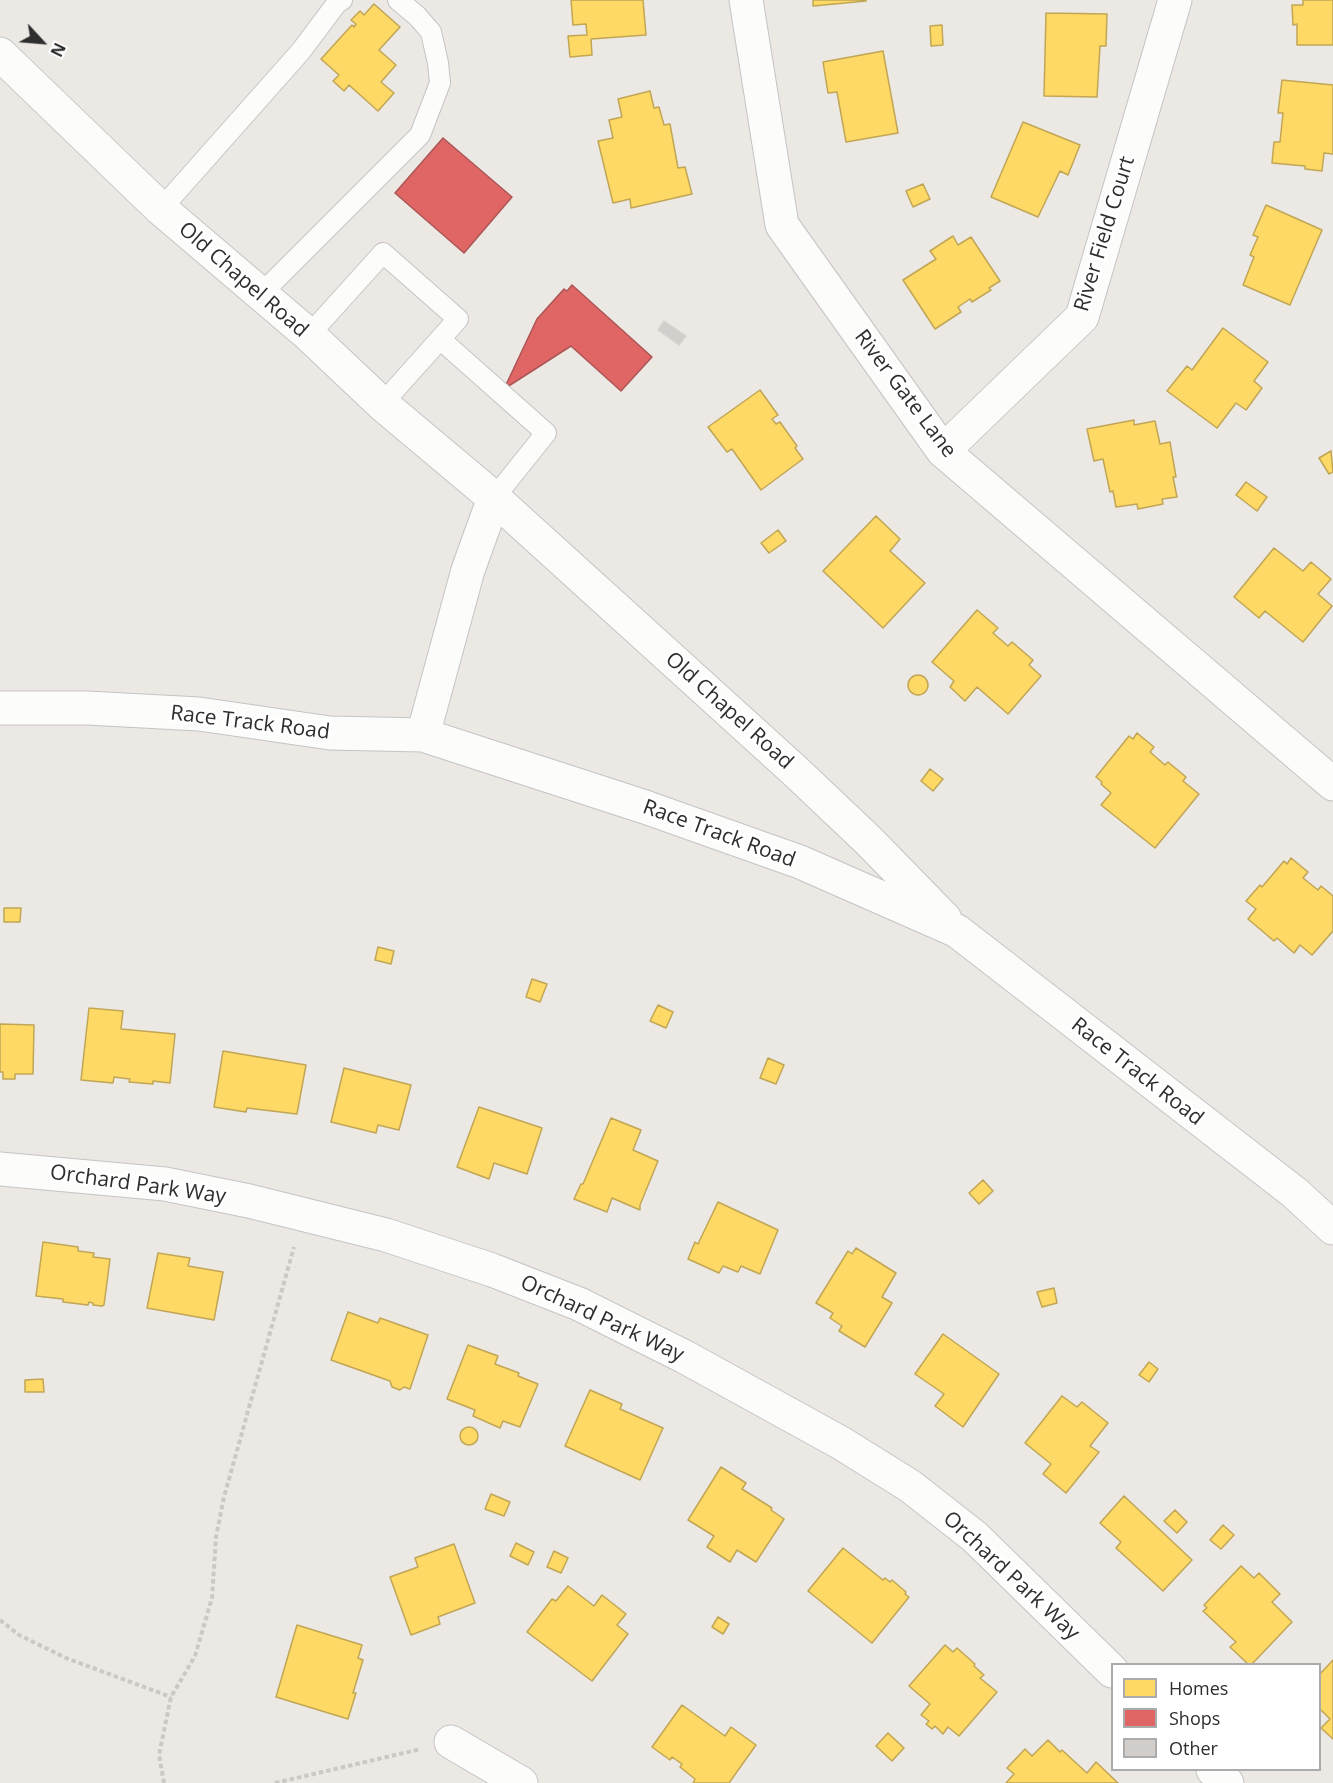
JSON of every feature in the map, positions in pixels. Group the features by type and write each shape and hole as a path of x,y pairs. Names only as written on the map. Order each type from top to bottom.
{"street":[{"name":"River Gate Lane","path":"746,0 782,225 943,452 1333,784"},
{"name":"River Field Court","path":"943,452 1082,317 1174,0"},
{"name":"Old Chapel Road","path":"0,54 161,209 309,335 382,404 494,498 802,777 869,841 957,931"},
{"path":"423,735 468,570 494,498"},
{"name":"Race Track Road","path":"0,708 87,708 198,714 330,733 423,735 645,807 800,862 957,931 1295,1193 1333,1228"},
{"name":"Orchard Park Way","path":"0,1168 165,1184 249,1201 396,1238 492,1270 579,1304 685,1357 841,1443 910,1486 975,1537 1111,1669"},
{"path":"451,1742 521,1783"},
{"path":"1214,1771 1227,1783"}],"lane":[{"path":"260,295 420,135 440,83 438,63 431,32 417,15 398,0"},
{"path":"161,209 301,51 339,1"},
{"path":"309,335 383,253 458,319 382,404"},
{"path":"440,339 546,433 494,498"}],"path":[{"path":"164,1783 159,1755 171,1697 195,1656 212,1598 216,1537 224,1497 304,1214"},
{"path":"0,1620 19,1635 66,1658 171,1697"},
{"path":"275,1783 451,1742"}],"building: Homes":[{"path":"571,0 643,0 646,35 591,39 592,55 570,57 568,36 587,35 586,24 573,25"},
{"path":"813,0 866,0 866,1 813,6"},
{"path":"1303,0 1333,0 1333,45 1297,45 1297,24 1293,25 1292,5 1303,5"},
{"path":"374,4 400,27 379,50 396,65 381,82 394,93 378,111 349,85 344,91 333,81 339,75 321,59 352,25 354,27 356,24 351,20 360,11 364,15"},
{"path":"1046,13 1107,14 1106,46 1100,46 1097,97 1044,96"},
{"path":"942,25 943,45 931,46 930,26"},
{"path":"883,51 898,133 846,142 837,92 828,93 823,62"},
{"path":"1282,80 1333,85 1333,154 1324,153 1322,171 1305,169 1305,166 1272,163 1274,142 1280,142 1283,113 1278,113"},
{"path":"650,91 654,108 659,107 664,125 670,124 678,168 685,167 692,194 631,208 630,199 613,203 598,141 613,138 609,120 622,117 618,99"},
{"path":"1023,122 1080,145 1068,175 1060,171 1038,217 991,197"},
{"path":"923,184 930,199 913,207 906,191"},
{"path":"1266,205 1322,230 1290,305 1243,285 1254,257 1250,255 1258,237 1253,235"},
{"path":"953,236 958,245 971,237 1000,281 989,288 991,290 972,302 970,299 958,307 961,312 935,329 903,280 936,259 930,251"},
{"path":"1223,328 1268,362 1254,381 1262,388 1246,410 1236,403 1217,428 1167,391 1187,366 1192,370"},
{"path":"760,390 778,415 772,419 776,424 780,422 803,459 761,490 732,449 727,452 708,427"},
{"path":"1134,420 1134,425 1155,421 1160,444 1170,442 1177,497 1162,499 1163,504 1138,509 1137,504 1116,507 1113,491 1110,492 1103,459 1094,461 1087,429"},
{"path":"1331,451 1333,472 1329,474 1319,458"},
{"path":"1246,482 1267,497 1257,511 1236,495"},
{"path":"876,516 900,539 890,551 925,583 883,628 823,571"},
{"path":"778,530 786,541 769,553 761,543"},
{"path":"1274,548 1303,571 1311,562 1331,579 1318,594 1332,606 1303,642 1265,611 1259,618 1234,597"},
{"path":"977,610 998,628 993,633 1008,646 1012,642 1033,660 1029,665 1041,676 1008,714 977,687 965,701 950,687 954,681 932,662"},
{"path":"914,675 922,675 928,681 928,689 922,695 914,695 908,689 908,681"},
{"path":"1137,733 1154,747 1150,752 1165,765 1168,762 1186,777 1183,781 1199,794 1155,848 1101,805 1111,793 1096,777 1129,736 1133,739"},
{"path":"930,769 943,779 933,791 921,781"},
{"path":"1291,858 1308,872 1303,878 1318,890 1321,886 1333,896 1333,931 1312,955 1300,945 1294,953 1277,938 1274,941 1248,919 1256,909 1246,901 1260,885 1262,887 1284,861 1287,864"},
{"path":"4,908 21,908 20,922 4,922"},
{"path":"378,947 394,951 391,964 375,960"},
{"path":"532,979 547,984 540,1002 526,997"},
{"path":"658,1005 673,1012 666,1028 650,1021"},
{"path":"89,1008 123,1011 121,1029 175,1034 170,1083 129,1082 130,1079 114,1077 113,1083 81,1080"},
{"path":"0,1024 34,1025 33,1074 15,1074 15,1079 3,1079 3,1072 0,1072"},
{"path":"223,1051 306,1065 297,1114 247,1108 246,1112 214,1107"},
{"path":"768,1058 784,1065 776,1084 760,1078"},
{"path":"344,1068 411,1085 399,1130 378,1125 376,1133 331,1122"},
{"path":"479,1107 542,1128 527,1174 494,1163 489,1179 457,1167"},
{"path":"611,1118 641,1130 633,1150 658,1161 640,1210 612,1198 607,1212 574,1199 583,1184"},
{"path":"983,1180 993,1191 979,1204 969,1193"},
{"path":"718,1202 778,1230 760,1274 741,1266 738,1272 723,1266 719,1273 688,1259 695,1242 698,1244"},
{"path":"43,1242 78,1247 78,1251 94,1253 93,1257 110,1259 104,1305 93,1305 89,1302 88,1305 63,1302 63,1299 36,1296"},
{"path":"856,1248 896,1273 882,1297 892,1303 865,1347 839,1331 842,1326 830,1318 833,1313 816,1303 848,1251 852,1254"},
{"path":"158,1253 190,1258 188,1266 223,1272 214,1320 147,1308"},
{"path":"1054,1288 1057,1303 1042,1307 1037,1292"},
{"path":"348,1312 378,1323 380,1318 428,1335 410,1389 404,1387 400,1390 392,1387 390,1381 331,1360"},
{"path":"943,1334 999,1374 963,1427 935,1406 944,1394 915,1374"},
{"path":"468,1345 498,1356 495,1364 519,1373 518,1376 538,1384 520,1427 503,1421 500,1428 473,1416 475,1410 447,1399"},
{"path":"1149,1362 1158,1369 1149,1382 1139,1375"},
{"path":"43,1379 44,1392 25,1392 25,1380"},
{"path":"590,1390 622,1404 620,1409 663,1428 640,1480 565,1446"},
{"path":"1062,1396 1077,1407 1082,1402 1108,1423 1090,1446 1099,1452 1066,1493 1043,1474 1051,1464 1025,1443"},
{"path":"469,1427 475,1430 478,1436 475,1442 469,1445 463,1442 460,1436 463,1430"},
{"path":"721,1467 746,1483 742,1489 772,1508 771,1510 784,1519 756,1562 737,1550 730,1562 707,1547 714,1536 688,1520"},
{"path":"491,1494 510,1502 504,1516 485,1509"},
{"path":"1124,1496 1192,1560 1163,1591 1116,1548 1121,1542 1100,1523"},
{"path":"1175,1510 1187,1522 1177,1533 1164,1521"},
{"path":"1223,1525 1234,1535 1221,1549 1210,1540"},
{"path":"516,1543 534,1552 528,1565 510,1556"},
{"path":"454,1544 475,1603 438,1617 440,1624 411,1635 390,1577 418,1567 415,1558"},
{"path":"843,1548 883,1580 885,1578 890,1582 892,1580 909,1597 872,1643 808,1591"},
{"path":"554,1551 568,1558 561,1573 547,1567"},
{"path":"1241,1566 1254,1578 1259,1573 1280,1594 1272,1602 1292,1622 1253,1663 1247,1663 1230,1647 1236,1642 1203,1611 1207,1608 1204,1605"},
{"path":"568,1586 594,1606 602,1595 626,1614 617,1625 628,1634 592,1681 527,1632 552,1599 556,1601"},
{"path":"718,1617 729,1624 723,1634 712,1627"},
{"path":"297,1625 362,1645 358,1658 363,1660 348,1719 276,1697"},
{"path":"945,1645 953,1652 957,1648 975,1664 974,1666 984,1675 980,1678 997,1692 959,1736 948,1727 943,1734 935,1726 932,1729 926,1724 929,1721 921,1715 930,1704 909,1686"},
{"path":"1333,1660 1333,1739 1321,1728 1330,1719 1321,1710 1321,1673"},
{"path":"682,1705 725,1736 731,1727 756,1745 729,1783 693,1783 695,1779 680,1767 682,1764 672,1757 670,1760 652,1747"},
{"path":"888,1733 904,1748 892,1761 876,1746"},
{"path":"1048,1740 1087,1773 1096,1762 1118,1783 1006,1783 1014,1774 1007,1768 1025,1749 1032,1756"}],"building: Shops":[{"path":"443,138 512,197 464,253 395,193"},
{"path":"572,285 652,357 621,391 571,346 504,389 537,319 564,289 567,291"}],"building: Other":[{"path":"664,321 686,336 679,345 658,330"}]}
